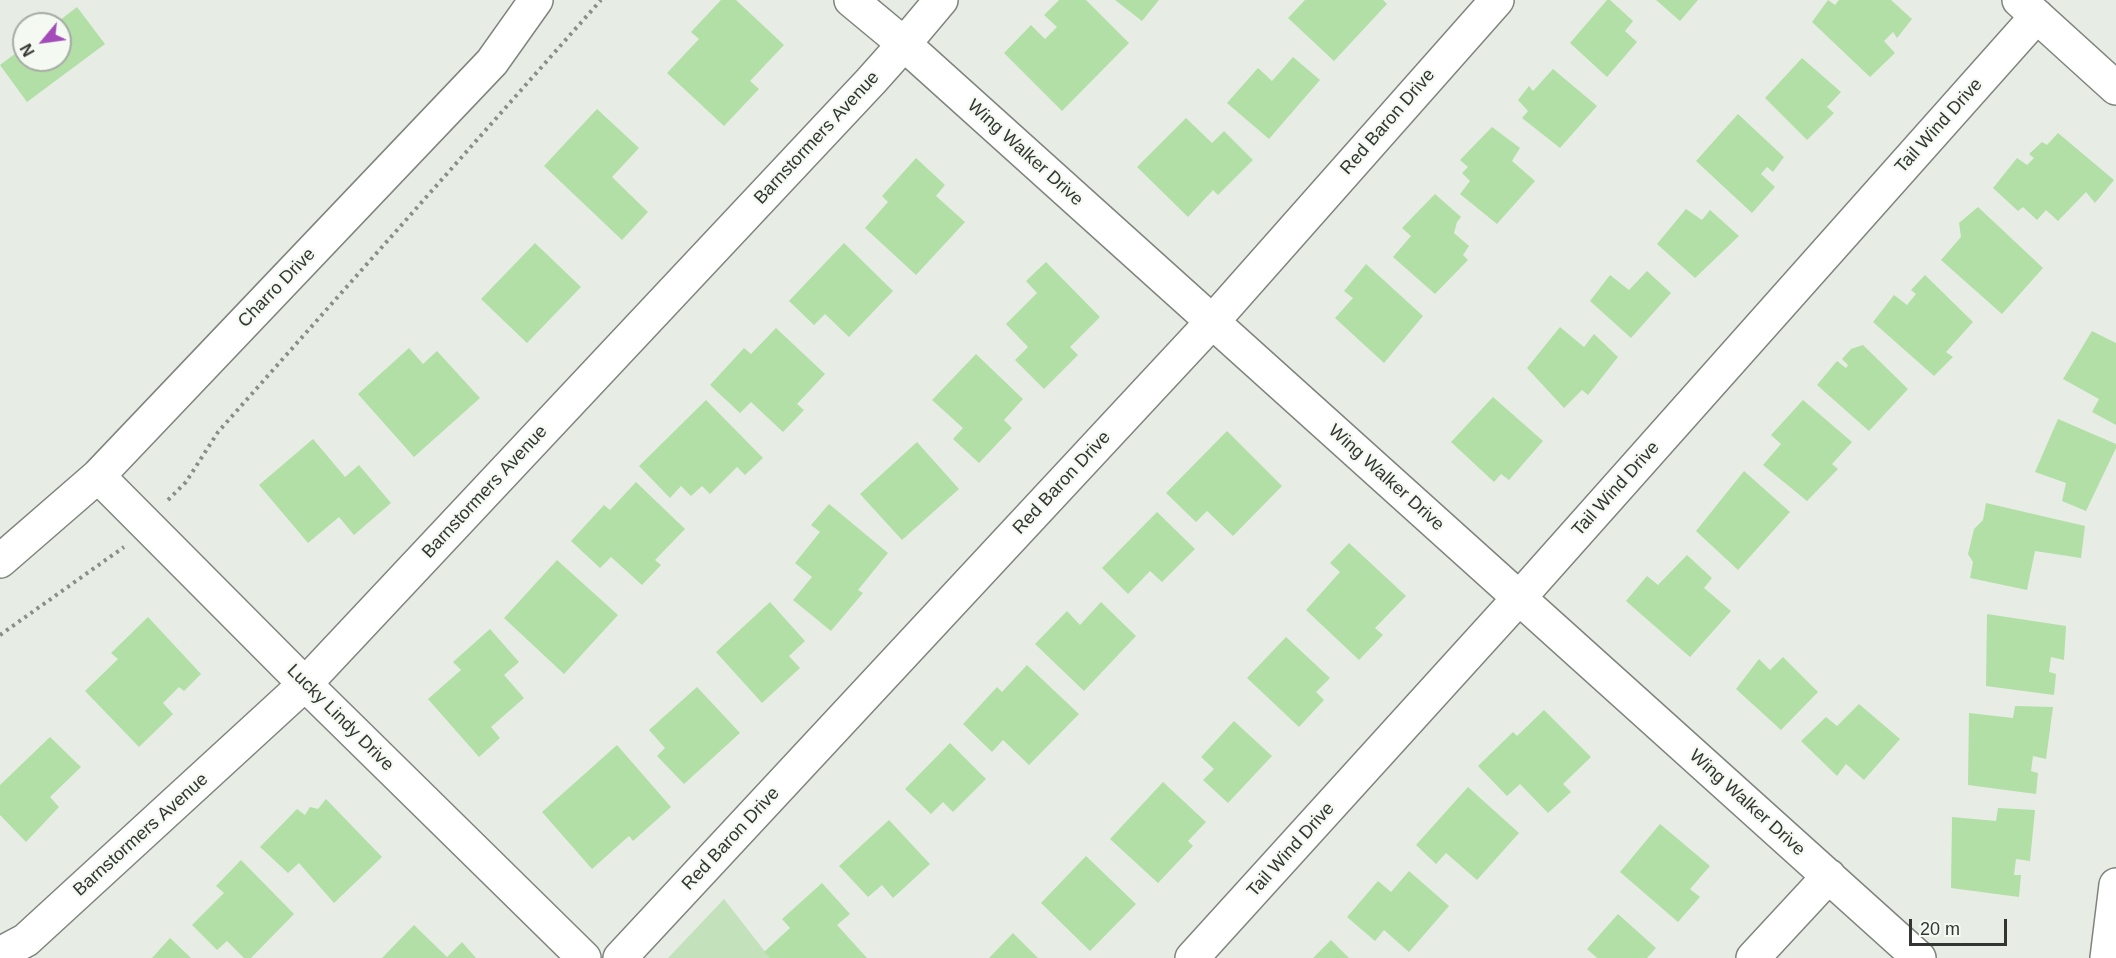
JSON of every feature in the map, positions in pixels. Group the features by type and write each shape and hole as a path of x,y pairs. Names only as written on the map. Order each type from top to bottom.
{"street":[{"name":"Charro Drive","path":"0,561 98,476 492,62 537,0"},
{"name":"Wing Walker Drive","path":"851,0 904,44 1919,958"},
{"name":"Barnstormers Avenue","path":"0,954 26,939 305,684 904,44 941,0"},
{"name":"Red Baron Drive","path":"620,958 1212,322 1497,0"},
{"path":"2028,8 2116,88"},
{"name":"Tail Wind Drive","path":"1192,958 1519,598 2028,8"},
{"name":"Lucky Lindy Drive","path":"98,476 305,684 584,958"},
{"path":"1753,958 1828,876"},
{"path":"2107,958 2116,885"}],"path":[{"path":"0,635 124,547 134,531 186,482 218,432 601,0"}],"green space":[{"path":"724,899 770,958 668,958"}],"building":[{"path":"721,0 736,0 784,45 750,81 759,89 724,126 667,73 699,39 691,32"},
{"path":"1059,0 1086,0 1129,43 1062,111 1004,53 1031,25 1045,39 1057,27 1044,15"},
{"path":"1115,0 1159,0 1142,21"},
{"path":"1305,0 1383,0 1387,4 1334,61 1288,18"},
{"path":"1607,0 1610,0 1633,21 1625,31 1637,42 1607,77 1570,43"},
{"path":"1656,0 1698,0 1680,21"},
{"path":"1828,0 1835,5 1839,0 1891,0 1912,19 1897,38 1893,32 1884,41 1895,53 1870,77 1812,22"},
{"path":"77,7 105,44 72,69 72,12"},
{"path":"12,56 12,72 67,72 27,102 0,65"},
{"path":"1293,57 1320,80 1269,139 1227,103 1258,68 1272,81"},
{"path":"1802,58 1841,92 1827,107 1834,113 1807,140 1765,98"},
{"path":"1553,69 1597,106 1560,148 1522,118 1528,111 1518,100 1529,86 1533,91"},
{"path":"597,109 639,148 612,177 648,212 622,240 544,166"},
{"path":"1738,114 1784,157 1773,172 1767,167 1761,174 1775,187 1752,213 1696,161"},
{"path":"1186,118 1212,143 1224,131 1253,160 1218,195 1213,190 1188,217 1137,167"},
{"path":"1492,127 1520,148 1512,161 1535,181 1497,224 1460,194 1470,181 1462,173 1468,167 1460,160"},
{"path":"2058,133 2114,180 2095,203 2086,192 2058,221 2046,210 2037,220 2023,207 2018,211 1993,188 2017,158 2027,165 2034,158 2029,154 2042,142 2047,145"},
{"path":"916,158 945,185 936,196 965,222 916,275 865,228 888,202 882,196"},
{"path":"1435,194 1461,217 1454,233 1469,246 1463,255 1468,260 1435,294 1393,257 1411,236 1402,228"},
{"path":"1978,207 2043,268 2002,314 1941,260 1961,237 1959,223"},
{"path":"1686,209 1702,220 1710,210 1739,236 1695,278 1657,244"},
{"path":"535,243 581,287 527,343 481,299"},
{"path":"844,243 893,291 849,337 825,314 814,325 789,301"},
{"path":"1046,262 1100,317 1070,347 1078,355 1044,389 1015,360 1028,347 1006,324 1037,293 1026,281"},
{"path":"1366,264 1423,316 1384,363 1335,318 1353,298 1344,291"},
{"path":"1647,271 1671,293 1631,338 1590,301 1610,275 1629,290"},
{"path":"1925,275 1973,322 1946,352 1953,357 1934,376 1873,322 1894,295 1907,305 1916,294 1911,290"},
{"path":"1560,327 1584,347 1594,334 1618,357 1588,395 1582,390 1564,408 1527,368"},
{"path":"776,328 825,374 797,404 804,410 783,432 751,402 740,413 710,385 744,348 751,354"},
{"path":"2092,331 2116,343 2116,425 2092,412 2099,399 2063,379"},
{"path":"1863,345 1908,389 1869,431 1817,385 1837,361 1846,368 1848,365 1842,359 1851,349"},
{"path":"409,348 423,364 437,351 480,398 414,457 358,394"},
{"path":"976,354 1023,399 1004,420 1012,428 979,463 953,439 963,428 932,400"},
{"path":"1493,397 1543,441 1509,480 1501,474 1494,482 1451,442"},
{"path":"706,400 763,458 745,475 737,467 710,494 702,486 691,496 681,486 670,498 639,466"},
{"path":"1803,400 1852,442 1832,464 1838,469 1807,501 1763,465 1781,444 1771,435"},
{"path":"2058,419 2116,444 2086,511 2062,501 2066,483 2035,472"},
{"path":"1227,431 1282,486 1233,536 1207,511 1196,522 1166,493"},
{"path":"313,439 345,477 359,465 391,503 354,535 339,517 308,543 259,485"},
{"path":"917,442 959,489 902,540 860,494"},
{"path":"1744,471 1790,512 1738,570 1696,531"},
{"path":"636,482 685,529 655,560 661,565 642,585 611,557 600,568 571,541 604,505 610,510"},
{"path":"1986,503 2085,526 2081,558 2035,551 2027,590 1970,578 1973,562 1968,554 1974,529 1983,520"},
{"path":"829,504 888,553 858,590 863,593 831,631 793,600 812,577 795,563 820,532 811,525"},
{"path":"1157,512 1195,549 1162,582 1150,571 1128,594 1102,568"},
{"path":"1349,543 1406,596 1375,628 1383,635 1359,660 1306,610 1340,572 1330,563"},
{"path":"1687,555 1712,578 1704,588 1731,611 1690,657 1626,601 1647,576 1658,585"},
{"path":"557,560 618,615 564,674 504,618"},
{"path":"770,602 805,641 789,656 800,668 762,703 716,652"},
{"path":"1101,602 1136,636 1084,691 1035,644 1067,611 1080,625"},
{"path":"1987,614 2066,626 2064,660 2051,657 2049,672 2056,674 2054,695 1986,686"},
{"path":"148,617 201,674 184,691 179,687 163,703 173,714 139,747 85,691 118,659 111,653"},
{"path":"490,629 519,662 504,675 524,698 491,727 500,738 479,757 428,699 461,670 453,662"},
{"path":"1286,637 1330,678 1316,692 1324,700 1299,727 1247,678"},
{"path":"1783,657 1818,692 1781,730 1736,689 1759,659 1770,670"},
{"path":"1027,665 1079,714 1029,765 1003,740 992,752 963,724 997,687 1002,692"},
{"path":"697,687 740,733 684,784 657,756 665,748 649,730"},
{"path":"1859,704 1900,739 1864,780 1846,764 1837,776 1801,741 1826,717 1837,726"},
{"path":"2015,706 2053,707 2046,759 2033,756 2031,771 2038,773 2036,794 1968,785 1969,713 2013,718"},
{"path":"1544,710 1591,757 1563,784 1571,792 1548,813 1520,784 1507,796 1478,766 1513,732 1517,736"},
{"path":"1234,721 1272,756 1228,803 1203,780 1214,769 1201,757"},
{"path":"50,737 81,767 50,797 59,807 26,842 0,815 0,785"},
{"path":"950,743 986,779 953,812 943,802 931,814 905,789"},
{"path":"617,745 671,807 633,841 629,836 592,869 542,812"},
{"path":"1163,782 1206,822 1188,841 1193,846 1158,883 1110,839"},
{"path":"1468,787 1519,833 1477,880 1446,853 1436,864 1416,845"},
{"path":"326,799 382,857 334,903 299,863 288,873 260,847 297,809 305,815 310,807 318,809"},
{"path":"1998,808 2035,810 2030,861 2016,859 2014,875 2021,875 2019,897 1951,888 1952,817 1996,821"},
{"path":"889,820 930,864 893,898 882,885 868,897 839,866"},
{"path":"1660,824 1710,866 1690,889 1700,897 1678,922 1620,872"},
{"path":"1086,856 1136,904 1090,951 1041,903"},
{"path":"241,860 294,914 251,958 244,958 227,941 217,950 192,925 224,893 216,886"},
{"path":"1409,871 1449,906 1409,952 1384,930 1375,941 1347,917 1378,881 1391,892"},
{"path":"822,883 850,914 837,925 867,958 770,958 764,952 790,928 782,919"},
{"path":"1618,914 1656,948 1647,958 1597,958 1587,949"},
{"path":"414,925 447,957 462,942 476,958 382,958"},
{"path":"1013,933 1038,958 989,958"},
{"path":"170,938 191,958 152,958"},
{"path":"1331,940 1349,958 1313,958"}]}
